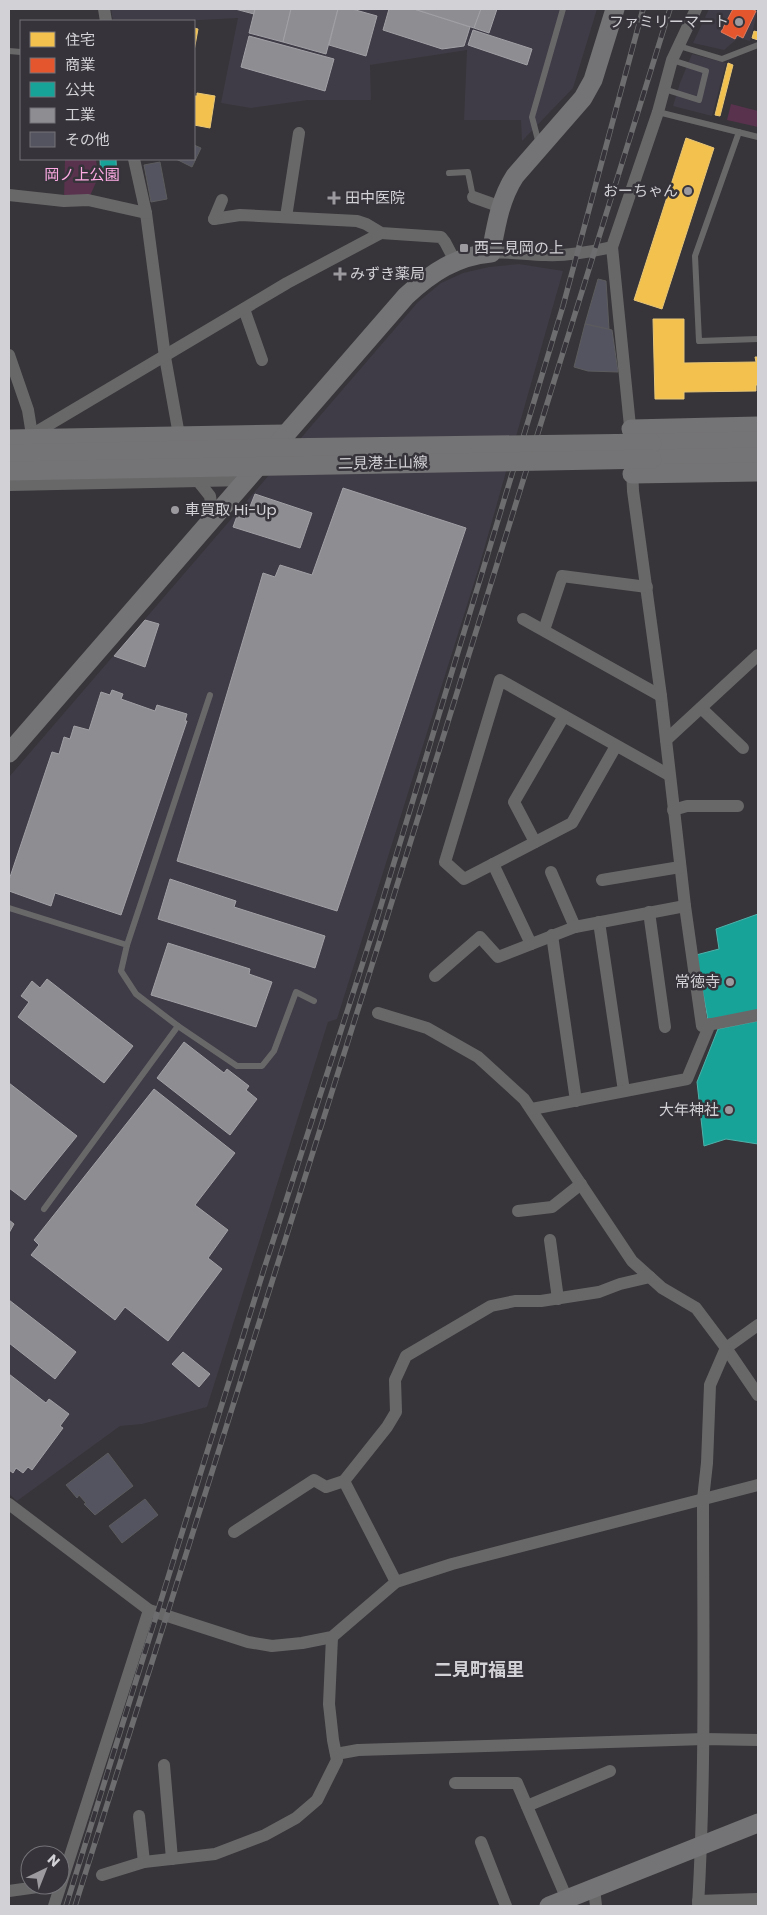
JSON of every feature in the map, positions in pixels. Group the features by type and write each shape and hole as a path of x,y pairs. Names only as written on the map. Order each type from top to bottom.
{"main road":[{"path":"9,753 406,296 435,271 455,261 491,253 501,208 509,186 515,176 583,98 593,80 615,9"},
{"path":"631,429 758,426"},
{"path":"19,440 286,434"},
{"name":"二見港土山線","path":"9,471 652,451 758,441"},
{"name":"二見港土山線","path":"9,454 273,448 652,451 758,457"},
{"path":"632,474 758,472"},
{"path":"549,1906 567,1899 595,1897 701,1846 758,1823"}],"street":[{"path":"696,9 672,60 658,112 612,247 631,429 632,474 661,696 680,867 702,1026 758,1015"},
{"path":"286,217 298,133"},
{"path":"134,160 146,213 165,357 180,435 198,481 210,496 213,518"},
{"path":"9,195 64,201 88,200 146,213"},
{"path":"473,197 501,208"},
{"path":"222,200 214,219 240,215 357,222 366,224 381,233 441,237 455,261"},
{"path":"19,440 165,357 287,283 381,233"},
{"path":"491,253 512,251 546,255 576,254 612,247"},
{"path":"244,309 262,360"},
{"path":"9,355 28,410 19,440"},
{"path":"9,485 247,480"},
{"path":"544,630 562,576 647,587"},
{"path":"523,619 661,696"},
{"path":"666,740 758,655"},
{"path":"616,746 572,823 464,879 445,862 500,680 669,775"},
{"path":"701,708 743,748"},
{"path":"535,842 514,802 564,716"},
{"path":"673,810 687,806 738,806"},
{"path":"493,864 531,944"},
{"path":"602,880 680,867"},
{"path":"551,872 575,926"},
{"path":"435,976 480,937 498,957 575,926 685,906"},
{"path":"649,912 665,1028"},
{"path":"599,922 624,1091"},
{"path":"552,936 576,1101"},
{"path":"378,1013 427,1028 478,1057 524,1099 632,1261 662,1288 696,1308 758,1395"},
{"path":"532,1109 687,1079 710,1024"},
{"path":"518,1211 552,1207 582,1184"},
{"path":"550,1240 558,1298"},
{"path":"234,1532 314,1480 326,1487 344,1481 387,1427 396,1412 395,1380 406,1356 491,1306 515,1301 541,1301 599,1292 620,1284 650,1277"},
{"path":"758,1325 726,1348 710,1385 707,1463 703,1499 704,1739 698,1904 758,1899"},
{"path":"344,1481 396,1582"},
{"path":"9,1504 149,1610 248,1642 272,1646 302,1644 332,1638 396,1582 452,1564 758,1485"},
{"path":"70,1853 149,1610"},
{"path":"102,1875 144,1862 215,1854 265,1835 296,1818 317,1800 337,1760 329,1704 332,1638"},
{"path":"336,1754 358,1750 704,1739 758,1740"},
{"path":"164,1765 172,1860"},
{"path":"527,1806 610,1770"},
{"path":"455,1783 516,1783 567,1899"},
{"path":"139,1816 144,1862"},
{"path":"481,1842 506,1906"}],"lane":[{"path":"540,148 532,117 563,9"},
{"path":"679,46 722,59 758,45"},
{"path":"664,89 699,100 706,71 672,60"},
{"path":"658,112 758,137"},
{"path":"739,132 695,256 700,341 758,339"},
{"path":"449,174 468,172 473,197"},
{"path":"210,695 127,945 121,971 136,994 178,1026 237,1066 262,1066 274,1051 296,992 314,1001"},
{"path":"9,908 127,945"},
{"path":"44,1209 178,1026"}],"shaded area":[{"path":"111,9 597,9 573,88 522,141 521,120 464,120 467,50 370,65 371,100 308,100 251,108 221,103 238,18 195,20 113,20"},
{"path":"709,9 758,9 750,41 738,38 724,50 693,43"},
{"path":"692,54 726,63 712,116 673,106"},
{"path":"519,264 563,271 479,567 337,1019 328,1022 207,1407 142,1424 120,1426 17,1501 9,1494 9,777 418,302 441,283 463,273 489,267"}],"green space":[{"path":"731,104 758,111 758,127 727,120"},
{"name":"岡ノ上公園","path":"65,160 96,160 98,178 88,200 64,201"}],"building: 住宅":[{"path":"195,28 198,29 195,46"},
{"path":"754,31 758,32 758,40 752,38"},
{"path":"728,63 733,65 720,116 715,115"},
{"path":"197,93 215,96 210,128 195,125 195,96 197,96"},
{"path":"686,138 714,148 662,309 634,300"},
{"path":"653,319 684,319 684,363 756,362 755,357 758,357 758,385 756,385 756,391 684,392 684,399 655,399"}],"building: 商業":[{"name":"ファミリーマート","path":"733,9 751,9 756,11 743,38 737,35 735,39 721,32"}],"building: 公共":[{"path":"100,160 116,160 117,182 101,180"},
{"name":"常徳寺","path":"758,914 758,1010 708,1020 696,955 719,949 716,929"},
{"name":"大年神社","path":"758,1021 758,1144 726,1139 704,1146 697,1082 718,1029"}],"building: 工業":[{"path":"235,9 255,9 254,14"},
{"path":"255,9 291,9 283,42 249,33"},
{"path":"291,9 338,9 326,54 283,42"},
{"path":"338,9 352,9 377,16 366,56 329,45"},
{"path":"389,9 414,9 470,27 464,46 442,49 383,30"},
{"path":"414,9 481,9 474,28"},
{"path":"481,9 497,9 489,33 474,28"},
{"path":"473,30 532,49 527,65 468,45"},
{"path":"249,36 334,59 325,91 241,67"},
{"path":"343,488 466,528 337,911 177,861 263,573 275,577 280,565 312,575"},
{"path":"255,494 312,513 300,548 233,527 237,516 245,519"},
{"path":"145,620 159,624 145,667 114,656"},
{"path":"112,690 123,694 121,699 155,711 157,705 187,714 185,721 187,721 121,915 55,893 51,906 9,891 9,880 52,752 59,754 64,737 70,739 74,726 89,730 101,692 110,695"},
{"path":"170,879 236,901 234,907 325,936 315,968 158,919"},
{"path":"168,943 250,969 249,974 272,982 256,1027 151,995"},
{"path":"47,979 133,1046 104,1083 18,1017 29,1002 21,996 32,981 40,988"},
{"path":"184,1042 224,1073 227,1069 249,1086 246,1090 257,1099 230,1135 157,1078"},
{"path":"9,1083 77,1136 25,1200 9,1188"},
{"path":"154,1089 235,1153 195,1205 228,1230 208,1258 222,1269 168,1341 125,1307 115,1320 31,1255 39,1245 34,1240"},
{"path":"9,1220 14,1224 9,1233"},
{"path":"9,1300 76,1352 55,1379 9,1343"},
{"path":"183,1352 210,1374 199,1387 172,1364"},
{"path":"9,1374 46,1403 49,1399 69,1414 60,1426 63,1428 32,1470 28,1467 23,1473 16,1468 13,1473 9,1470"}],"building: その他":[{"path":"195,145 201,148 192,167 178,160 195,160"},
{"path":"160,162 167,199 151,202 144,165"},
{"path":"598,279 606,281 609,329 585,324"},
{"path":"585,324 612,330 618,372 588,371 574,367"},
{"path":"108,1453 133,1486 95,1515 84,1504 86,1503 79,1495 77,1498 66,1485"},
{"path":"145,1499 158,1515 122,1543 109,1526"}],"railway":[{"path":"66,1906 264,1269 376,922 563,306 643,9"},
{"path":"75,1906 384,927 670,9"}],"place":[{"name":"ファミリーマート","path":"739,22"},
{"name":"おーちゃん","path":"688,191"},
{"name":"田中医院","path":"334,198"},
{"name":"西二見岡の上","path":"464,248"},
{"name":"みずき薬局","path":"340,274"},
{"name":"車買取 Hi-Up","path":"175,510"},
{"name":"常徳寺","path":"730,982"},
{"name":"大年神社","path":"729,1110"}],"district":[{"name":"二見町福里","path":"479,1670"}]}
